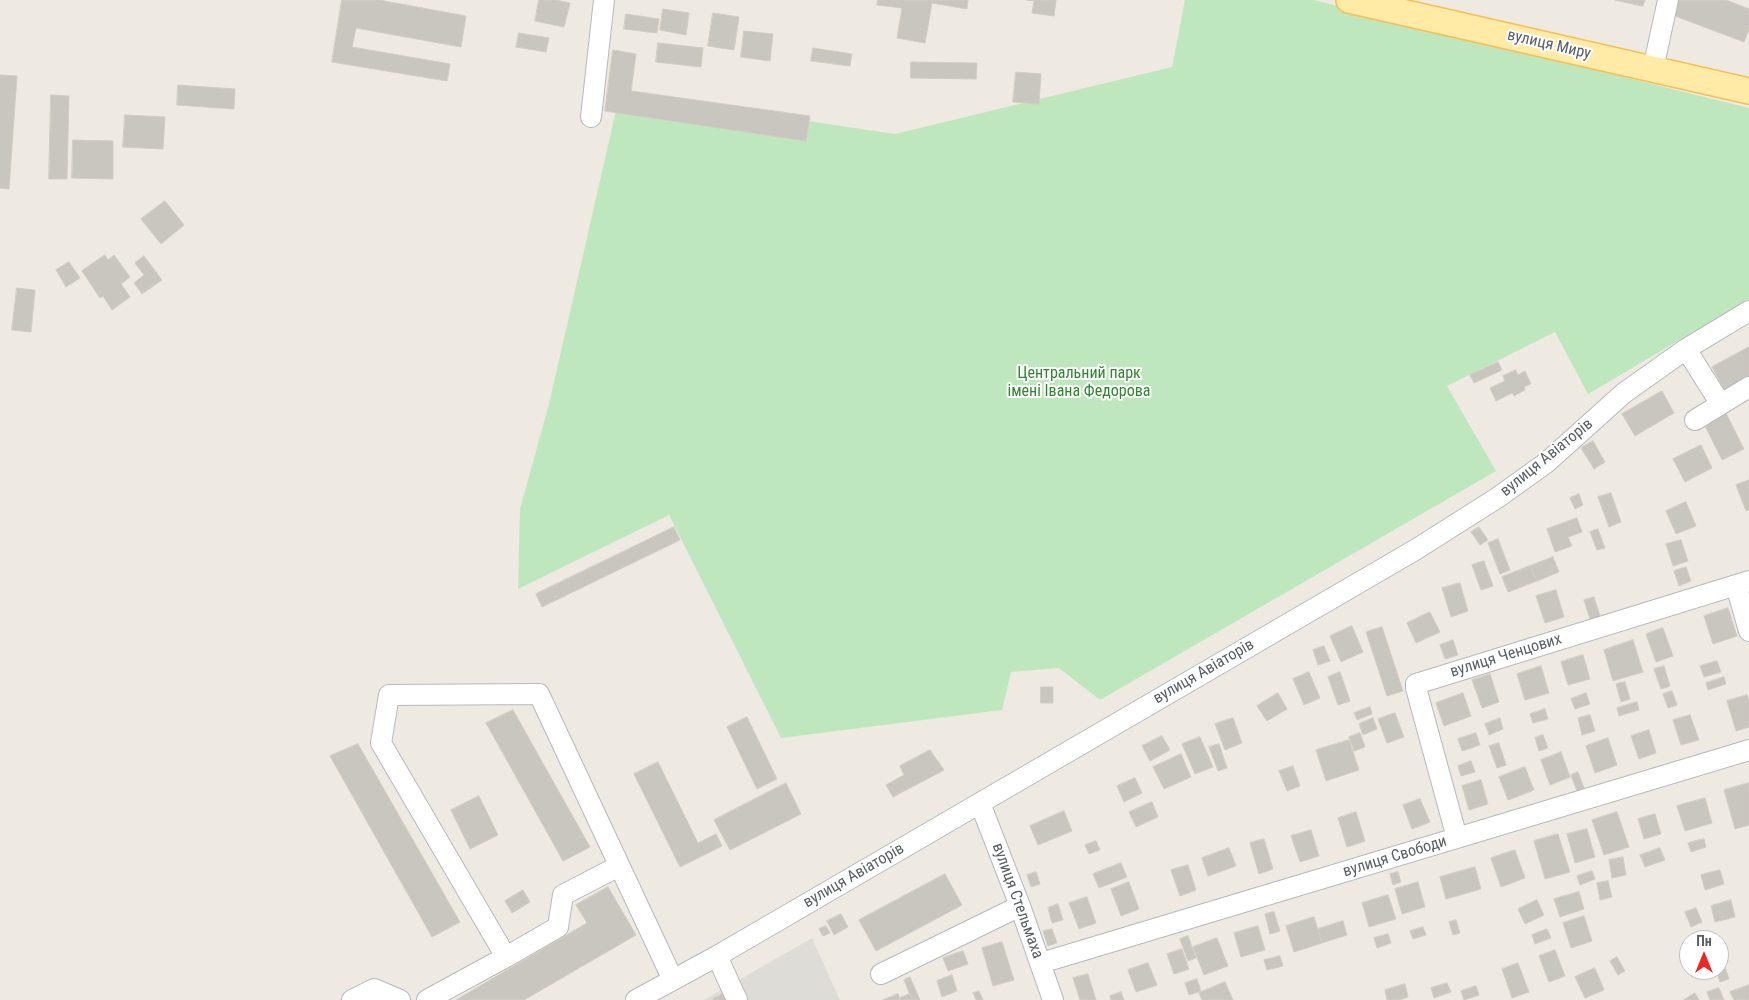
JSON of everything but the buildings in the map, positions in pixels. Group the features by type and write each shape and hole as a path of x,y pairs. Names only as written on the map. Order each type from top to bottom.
{"main road":[{"name":"вулиця Миру","path":"1349,0 1423,8 1653,69 1749,91"}],"street":[{"path":"591,117 604,0"},
{"path":"1653,69 1668,0"},
{"name":"вулиця Авіаторів","path":"636,1000 717,956 1415,550 1489,504 1546,463 1624,393 1686,348 1749,312"},
{"path":"1686,348 1720,403"},
{"path":"1695,420 1749,387"},
{"path":"1742,583 1749,631"},
{"name":"вулиця Ченцових","path":"1457,838 1416,684 1742,583"},
{"path":"506,957 381,743 389,695 539,694 673,980"},
{"name":"вулиця Свободи","path":"1041,963 1749,750"},
{"name":"вулиця Стельмаха","path":"980,803 1020,906 1053,1000"},
{"path":"427,1000 558,927 563,895 619,866"},
{"path":"881,974 1020,906"},
{"path":"717,956 737,1000"},
{"path":"352,1000 374,989 400,1000"}],"shaded area":[{"path":"812,938 840,1000 704,1000"}],"green space":[{"name":"Центральний парк імені Івана Федорова","path":"1185,0 1314,0 1749,108 1749,299 1588,394 1555,332 1447,386 1496,471 1100,700 1059,668 1011,672 1002,710 781,738 669,515 518,589 520,509 549,404 620,93 895,134 1172,67"}]}
